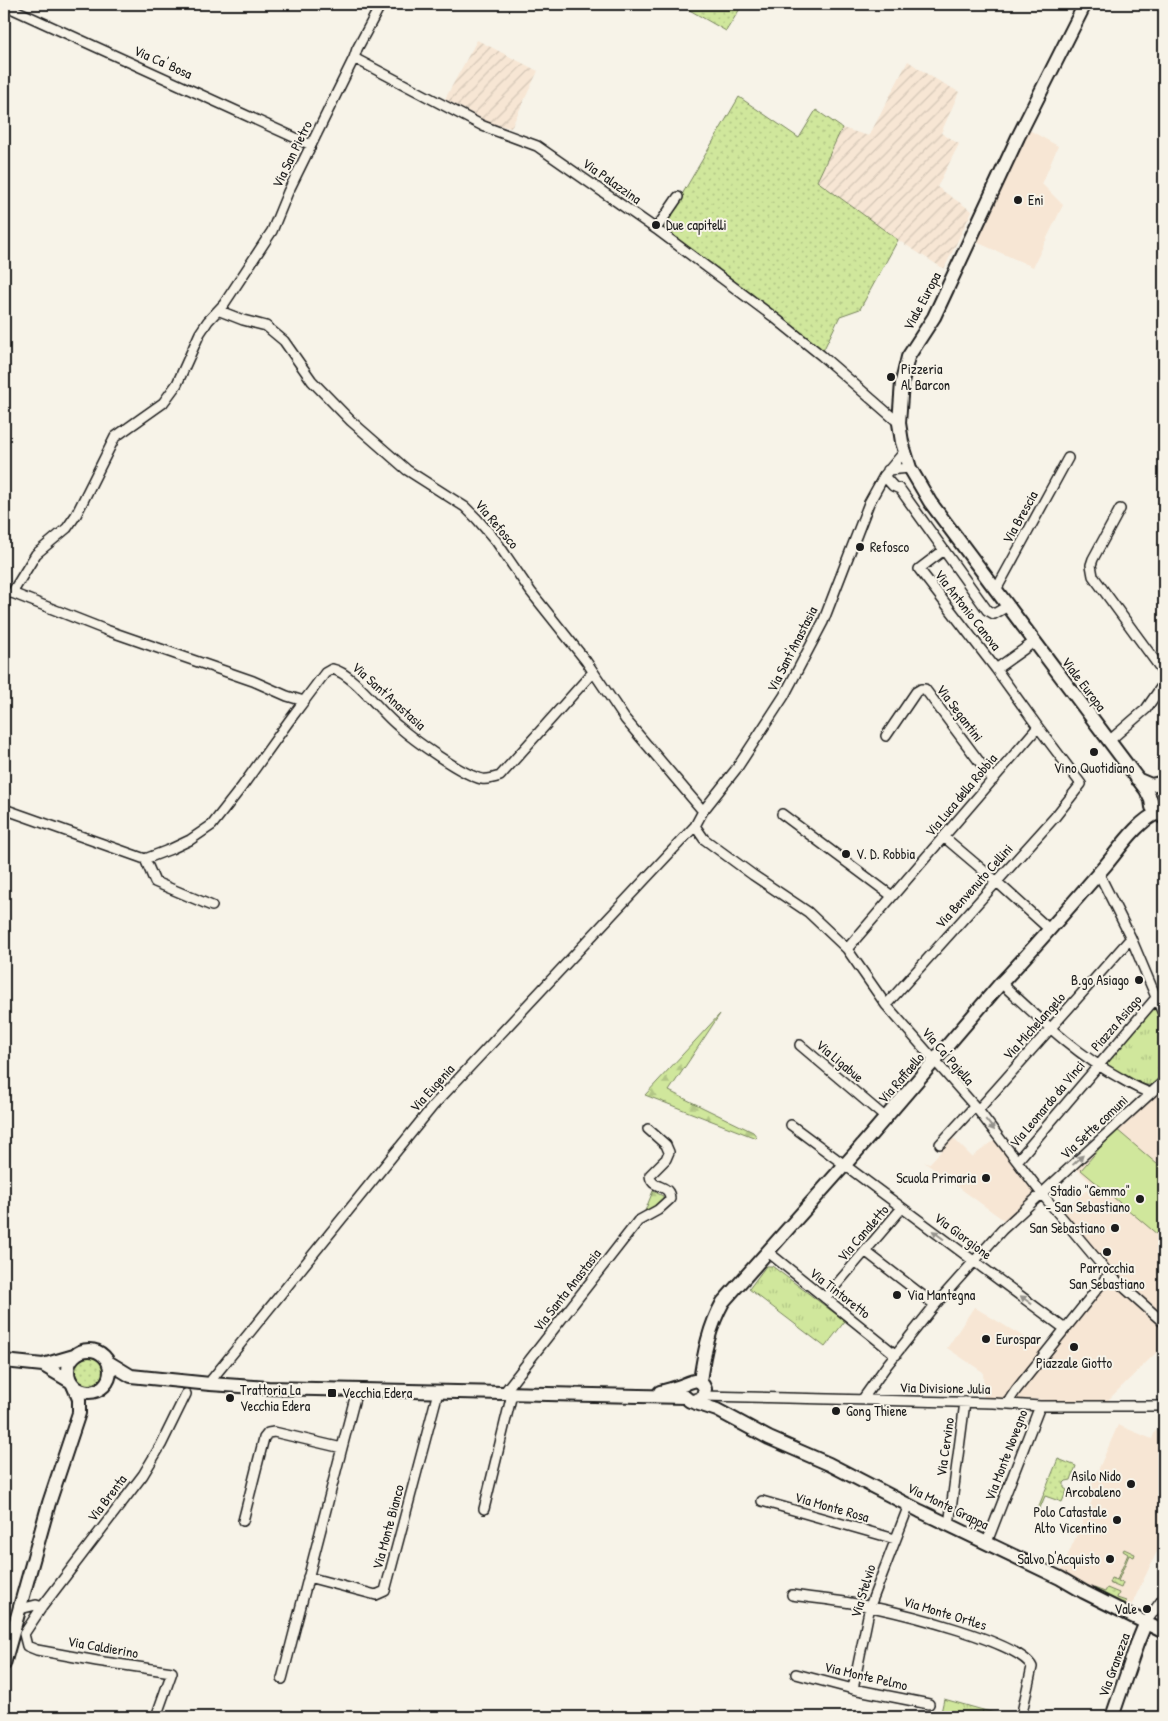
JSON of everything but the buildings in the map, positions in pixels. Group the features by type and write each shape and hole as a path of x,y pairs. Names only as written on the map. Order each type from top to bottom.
{"main road":[{"name":"Viale Europa","path":"1085,4 1018,137 934,317 908,357 902,382 899,423 910,468 930,502 1137,778 1158,810"},
{"path":"1137,778 1145,784 1163,783"},
{"path":"1158,810 1153,789 1163,783"},
{"name":"Via Raffaello","path":"695,1390 708,1336 723,1302 935,1062 1001,983 1141,826 1147,815 1158,810"},
{"path":"4,1361 43,1365 74,1356 85,1350 92,1350 98,1352 108,1362 131,1376 268,1388 648,1396 695,1390"},
{"path":"4,1664 49,1503 79,1413 79,1399 71,1383 68,1368 74,1356"},
{"path":"79,1413 103,1387 110,1374 108,1362"},
{"path":"43,1365 83,1392 95,1392 131,1376"},
{"name":"Via Monte Grappa","path":"695,1390 717,1410 769,1438 829,1464 1164,1632"},
{"name":"Via Granezza","path":"1112,1717 1134,1651 1146,1622"}],"street":[{"name":"Via San Pietro","path":"220,311 272,231 288,192 357,49 381,4"},
{"name":"Via Ca' Bosa","path":"4,5 311,145"},
{"name":"Via Palazzina","path":"354,58 483,126 537,146 656,229 775,318 899,423"},
{"path":"656,229 678,197"},
{"path":"220,311 208,321 200,333 176,384 163,403 115,437 76,516 67,528 36,554 8,593 304,701"},
{"name":"Via Refosco","path":"220,311 266,326 284,342 312,381 351,421 407,470 465,507 496,541 531,592 593,672 625,719 703,811"},
{"name":"Via Sant'Anastasia","path":"695,826 703,811 737,768 784,696 823,622 869,503 886,473 905,450"},
{"name":"Via Brescia","path":"996,590 1068,458"},
{"path":"910,468 886,473 893,486 900,489 988,610 994,614 1008,606"},
{"path":"1120,509 1093,559 1091,565 1093,576 1164,673"},
{"name":"Via Antonio Canova","path":"944,550 919,569 1081,784"},
{"name":"Via Antonio Canova","path":"996,669 1034,642"},
{"name":"Via Sant'Anastasia","path":"145,859 171,850 212,825 325,673 332,669 338,670 348,677 397,726 444,760 480,779 500,776 593,672"},
{"path":"1109,741 1146,709 1164,683"},
{"name":"Via Segantini","path":"886,736 916,692 925,689 993,780"},
{"name":"Via Luca della Robbia","path":"847,949 1038,727"},
{"name":"Via Benvenuto Cellini","path":"886,1005 1055,817 1081,784"},
{"path":"4,809 145,859 155,882 212,906"},
{"path":"782,814 892,896"},
{"name":"Via Ca' Pajella","path":"695,826 704,839 808,912 847,949 886,1005 976,1108 1018,1160 1042,1194 1109,1274 1164,1323"},
{"name":"Via Eugenia","path":"210,1384 212,1379 433,1106 695,826"},
{"path":"944,838 1049,929"},
{"path":"1098,875 1131,938 1164,1016"},
{"name":"Via Michelangelo","path":"940,1144 976,1108 1131,938"},
{"path":"1001,983 1050,1028 1097,1066"},
{"name":"Piazza Asiago","path":"1151,1093 1097,1066 1156,998"},
{"name":"Via Ligabue","path":"800,1045 886,1118"},
{"name":"Via Leonardo da Vinci","path":"1018,1160 1097,1066"},
{"name":"Via Sette comuni","path":"1042,1194 1151,1093 1163,1086"},
{"name":"Via Giorgione","path":"791,1125 1065,1329"},
{"name":"Via Santa Anastasia","path":"508,1394 638,1221 658,1210 670,1199 670,1194 667,1190 650,1181 650,1175 666,1159 669,1152 666,1144 648,1129"},
{"path":"862,1400 935,1305 1002,1230 1042,1194"},
{"name":"Via Canaletto","path":"825,1298 902,1208"},
{"path":"865,1251 935,1305"},
{"name":"Via Tintoretto","path":"768,1252 896,1355"},
{"path":"1010,1404 1010,1399 1016,1390 1109,1274"},
{"path":"282,1679 357,1390"},
{"name":"Via Divisione Julia","path":"695,1390 724,1397 965,1402 1040,1406 1164,1406"},
{"name":"Via Monte Bianco","path":"308,1577 376,1594 385,1591 438,1392"},
{"name":"Via Brenta","path":"39,1606 143,1475 161,1445 186,1394"},
{"path":"484,1509 508,1394"},
{"name":"Via Cervino","path":"949,1525 965,1402"},
{"name":"Via Monte Novegno","path":"987,1542 1040,1406"},
{"path":"243,1521 264,1438 268,1433 274,1432 342,1448"},
{"name":"Via Monte Rosa","path":"762,1501 895,1539"},
{"name":"Via Stelvio","path":"853,1689 870,1606 909,1505"},
{"path":"20,1609 39,1606 26,1589"},
{"name":"Via Monte Ortles","path":"792,1595 870,1606 944,1624 985,1639 1026,1659 1032,1667 1021,1717"},
{"path":"1146,1622 1164,1597"},
{"name":"Via Caldierino","path":"39,1606 25,1630 24,1638 27,1646 38,1650 97,1661 172,1672 156,1717"},
{"name":"Via Monte Pelmo","path":"796,1674 853,1689 929,1704"}],"shaded area":[{"path":"477,40 538,71 511,128 490,123 445,99"},
{"path":"908,61 959,92 941,133 959,144 937,187 972,211 944,269 898,240 817,181 842,128 869,136"},
{"path":"1029,130 1058,146 1042,184 1063,205 1033,267 974,241"},
{"path":"1164,1091 1164,1145 1158,1151 1164,1158 1164,1345 1105,1403 1027,1399 984,1400 983,1372 947,1348 974,1307 1045,1350 1103,1277 1057,1215 1093,1185 1073,1165 1151,1093"},
{"name":"Scuola Primaria","path":"953,1138 972,1157 995,1140 1037,1192 1005,1221 924,1162 929,1164"},
{"path":"1118,1425 1152,1439 1155,1431 1164,1433 1164,1537 1130,1608 1058,1577 1095,1494 1089,1491"}],"green space":[{"path":"679,4 743,4 726,31"},
{"path":"739,97 799,138 816,110 842,128 817,181 898,240 860,309 840,316 822,353 800,331 698,256 663,227"},
{"path":"1156,1005 1164,1024 1164,1073 1152,1085 1145,1085 1128,1078 1106,1063"},
{"path":"720,1014 669,1091 753,1132 756,1138 645,1095"},
{"name":"Stadio \"Gemmo\" - San Sebastiano","path":"1116,1129 1164,1170 1164,1228 1158,1235 1081,1170"},
{"path":"653,1191 663,1196 664,1202 643,1216"},
{"path":"766,1266 772,1266 845,1321 825,1347 749,1289"},
{"path":"90,1356 102,1360 106,1372 102,1384 90,1388 78,1384 74,1372 78,1360"},
{"path":"1058,1459 1076,1466 1071,1480 1064,1483 1064,1488 1067,1490 1062,1502 1045,1496 1038,1513 1036,1513"},
{"path":"1124,1549 1135,1554 1134,1557 1129,1555 1118,1581 1123,1583 1121,1588 1109,1583 1111,1578 1117,1580 1128,1554 1123,1551"},
{"path":"1094,1588 1105,1592 1107,1588 1119,1593 1117,1598 1126,1601 1123,1606 1095,1592"},
{"path":"944,1699 983,1710 981,1717 940,1717"},
{"path":"983,1710 1011,1717 981,1717"}],"place":[{"name":"Eni","path":"1018,200"},
{"name":"Due capitelli","path":"656,225"},
{"name":"Pizzeria Al Barcon","path":"891,377"},
{"name":"Refosco","path":"860,547"},
{"name":"Vino Quotidiano","path":"1094,752"},
{"name":"V. D. Robbia","path":"846,854"},
{"name":"B.go Asiago","path":"1139,980"},
{"name":"Scuola Primaria","path":"986,1178"},
{"name":"Stadio \"Gemmo\" - San Sebastiano","path":"1140,1199"},
{"name":"San Sebastiano","path":"1115,1228"},
{"name":"Parrocchia San Sebastiano","path":"1107,1252"},
{"name":"Via Mantegna","path":"897,1295"},
{"name":"Eurospar","path":"986,1339"},
{"name":"Piazzale Giotto","path":"1074,1347"},
{"name":"Vecchia Edera","path":"332,1393"},
{"name":"Trattoria La Vecchia Edera","path":"230,1398"},
{"name":"Gong Thiene","path":"836,1411"},
{"name":"Asilo Nido Arcobaleno","path":"1131,1484"},
{"name":"Polo Catastale Alto Vicentino","path":"1117,1520"},
{"name":"Salvo D'Acquisto","path":"1110,1559"},
{"name":"Vale","path":"1147,1609"}]}
